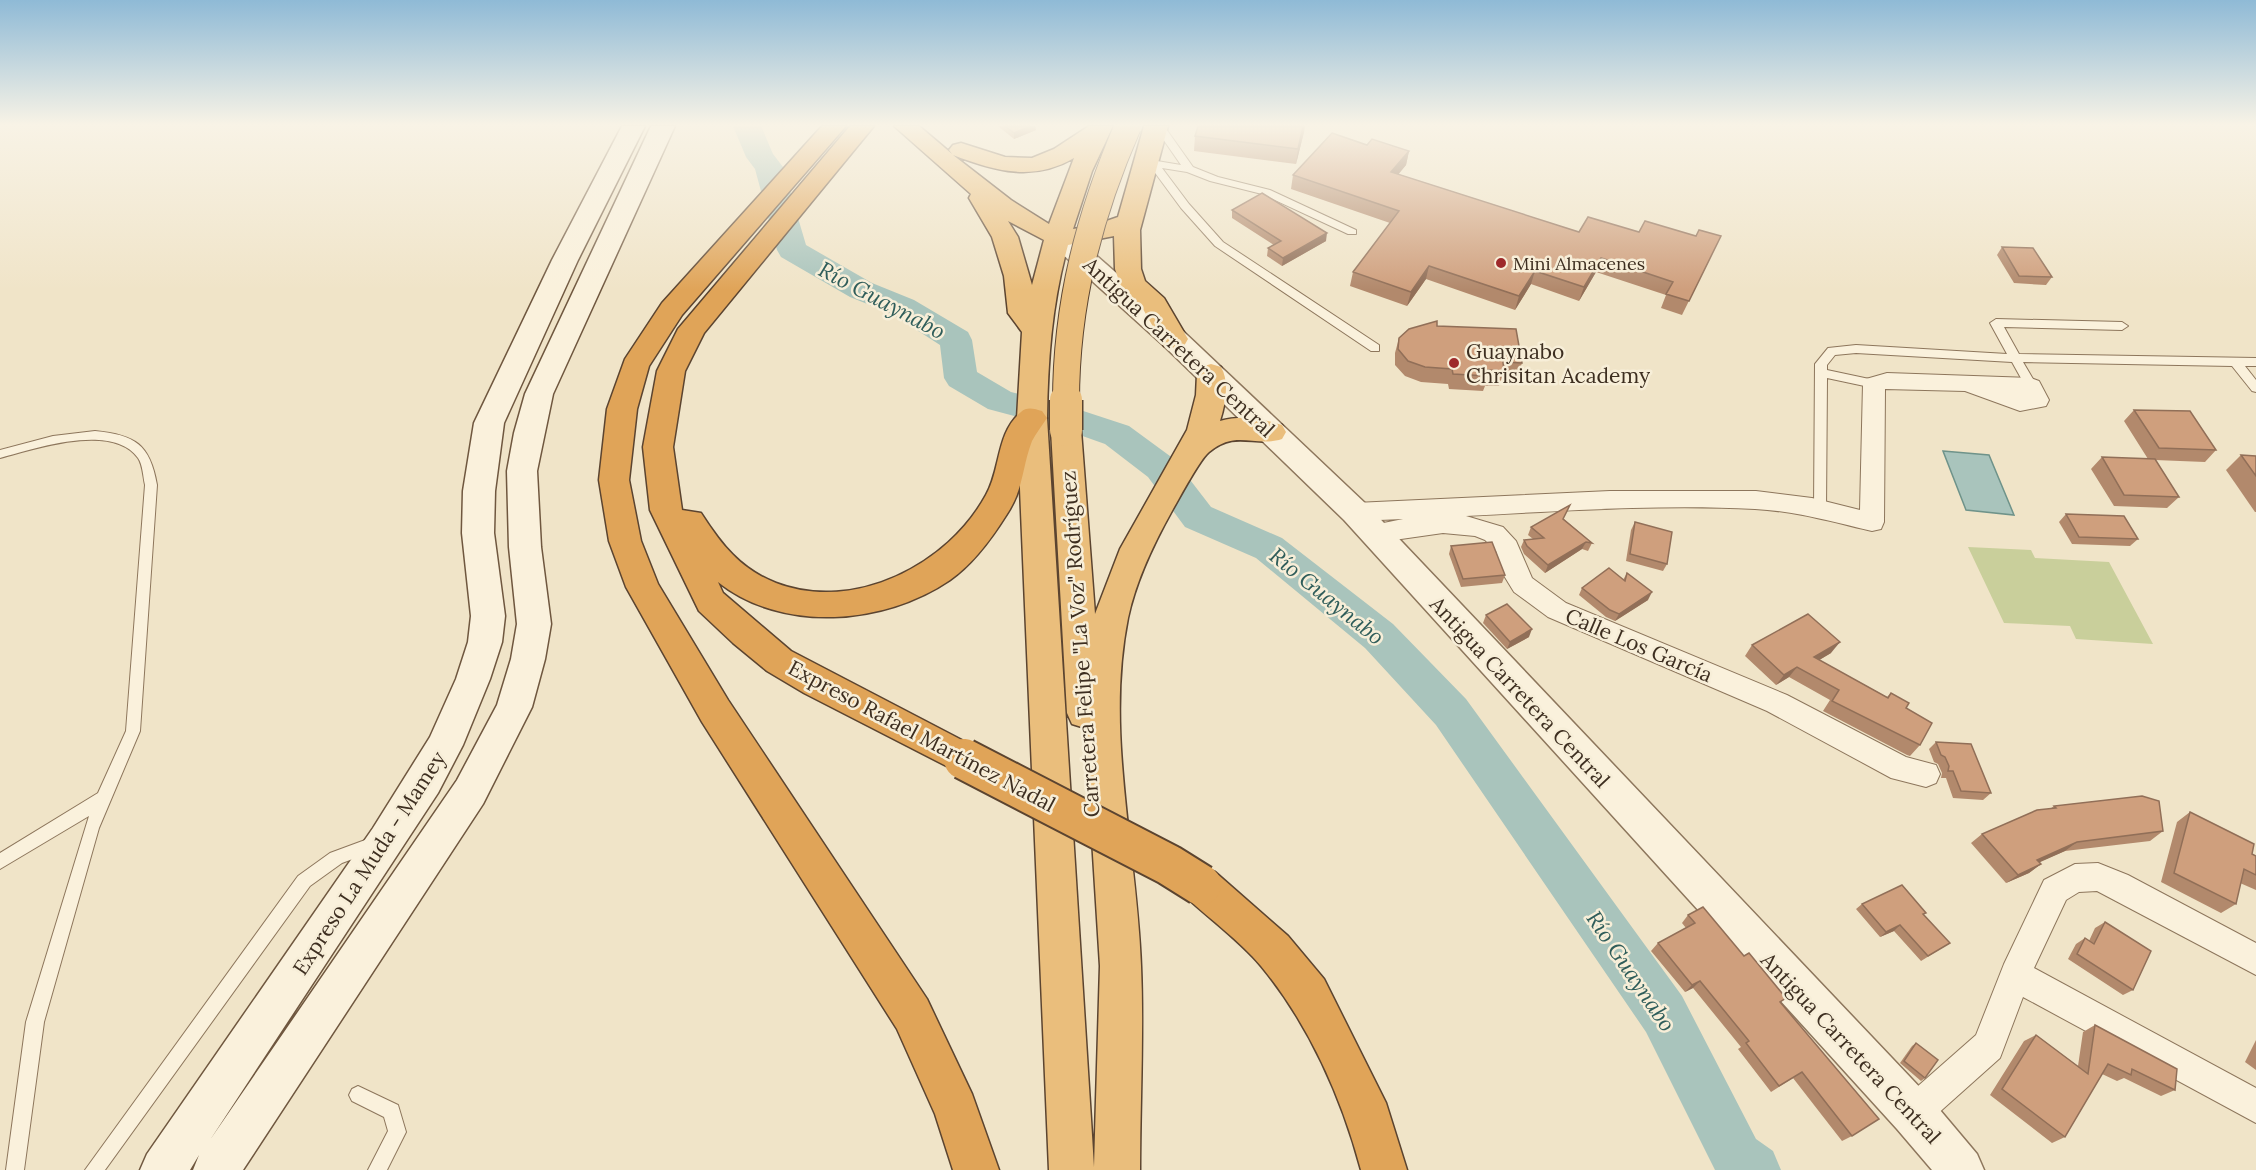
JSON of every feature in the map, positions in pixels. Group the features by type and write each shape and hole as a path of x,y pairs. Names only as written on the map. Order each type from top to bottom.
{"highway":[{"name":"Expreso Rafael Martínez Nadal","path":"791,181 686,313 671,370 658,447 666,510 711,602 779,661 816,683 1159,859 1201,885 1274,950 1309,994 1370,1119 1384,1170"},
{"name":"Expreso Rafael Martínez Nadal","path":"811,181 635,366 622,409 614,480 625,541 643,587 716,711 912,1014 956,1110 976,1170"},
{"path":"972,181 1019,218 1058,236 1095,234 1130,220"},
{"path":"972,181 1005,237 1017,276 1022,313 1036,331"},
{"path":"999,181 1034,210 1058,236"},
{"name":"Carretera Felipe \"La Voz\" Rodríguez","path":"1080,181 1058,236 1036,331 1049,424 1114,1170"},
{"name":"Carretera Felipe \"La Voz\" Rodríguez","path":"1072,1170 1049,424 1080,265 1104,181"},
{"path":"1140,181 1130,220 1128,269 1133,284 1154,304 1174,339"},
{"path":"1114,1170 1121,965 1104,738 1105,669 1112,618 1129,562 1157,508 1198,444 1209,416 1212,396 1211,374"},
{"path":"661,475 710,552 731,574 764,592 797,603 827,605 866,601 889,594 930,576 958,552 992,512 1007,487 1016,443 1049,424"},
{"path":"1198,444 1217,431 1235,427 1251,427 1271,432"}],"main road":[{"name":"Expreso La Muda - Mamey","path":"163,1170 387,840 425,782 445,745 473,679 485,642 488,616 478,533 479,490 489,423 560,270 606,181"},
{"name":"Expreso La Muda - Mamey","path":"216,1170 470,792 514,707 528,659 534,624 525,547 522,471 529,433 539,394 637,181"},
{"name":"Antigua Carretera Central","path":"1058,236 1174,339 1364,523 1913,1113 1961,1170"}],"street":[{"path":"1364,523 1610,500 1756,500 1820,508 1872,522 1874,384 1887,381 2031,386"},
{"name":"Calle Los García","path":"1364,523 1405,527 1446,524 1485,529 1500,537 1508,547 1516,576 1528,590 1557,610 1777,703 1900,769 1926,774"},
{"path":"1913,1113 1988,1046 2015,975 2055,890 2074,878 2098,877 2117,885 2256,960"},
{"path":"2015,975 2256,1106"}],"lane":[{"path":"1166,181 1185,206 1219,244 1375,348"},
{"path":"1220,181 1266,192 1353,232"},
{"path":"2031,386 1996,323 2122,326"},
{"path":"1820,508 1821,364 1832,351 1856,349 2015,358 2256,363"},
{"path":"2236,362 2256,388"},
{"path":"1821,373 1874,384"},
{"path":"0,454 63,438 89,436 113,438 128,443 141,453 147,463 151,485 133,731 92,828 35,1022 15,1170"},
{"path":"0,862 104,798"},
{"path":"94,1170 304,881 336,858 387,840"},
{"path":"358,1095 392,1111 394,1119 397,1132 376,1170"}],"green space":[{"path":"1968,547 2031,550 2035,558 2109,562 2153,644 2076,639 2070,626 2004,623"}],"water":[{"path":"1943,451 1989,455 2014,515 1966,510"}],"building":[{"path":"1309,181 1418,181 1579,232 1588,217 1639,232 1645,221 1696,236 1699,230 1721,236 1689,301 1666,294 1673,282 1601,258 1584,287 1535,271 1519,296 1429,266 1411,292 1353,272 1399,211"},
{"path":"1262,193 1327,233 1283,258 1268,248 1281,241 1232,210"},
{"path":"2002,247 2033,248 2052,277 2019,276"},
{"name":"Guaynabo Chrisitan Academy","path":"1437,321 1437,326 1516,329 1522,363 1503,362 1504,371 1487,370 1488,376 1453,374 1452,369 1425,367 1408,361 1398,349 1399,338 1409,329"},
{"path":"2134,410 2190,411 2216,450 2159,448"},
{"path":"2241,455 2256,456 2256,476"},
{"path":"2102,457 2155,459 2179,497 2124,495"},
{"path":"1570,505 1563,519 1592,543 1586,542 1548,565 1527,546 1524,540 1544,538 1531,527"},
{"path":"2066,514 2124,516 2138,539 2079,537"},
{"path":"1635,522 1672,532 1667,564 1630,554"},
{"path":"1492,542 1505,575 1463,579 1451,546"},
{"path":"1609,568 1625,581 1627,573 1652,592 1619,614 1610,610 1582,588"},
{"path":"1507,604 1532,629 1510,642 1486,615"},
{"path":"1808,614 1840,642 1814,657 1888,698 1891,693 1909,703 1906,708 1932,723 1920,745 1832,701 1839,690 1797,667 1784,675 1752,645"},
{"path":"1936,742 1971,744 1991,793 1961,791 1953,771 1948,771 1949,766"},
{"path":"2142,796 2159,801 2163,831 2077,842 2037,860 2041,864 2018,875 1982,834 2037,810"},
{"path":"2190,812 2254,844 2252,854 2256,856 2256,875 2244,869 2236,904 2174,873"},
{"path":"1902,885 1926,913 1923,914 1950,943 1928,956 1900,925 1886,932 1862,904"},
{"path":"1703,907 1744,956 1749,953 1786,998 1780,1002 1879,1119 1852,1136 1802,1072 1779,1086 1746,1043 1749,1041 1700,981 1692,985 1658,943 1695,923 1688,915"},
{"path":"2105,922 2151,951 2133,990 2077,954 2085,938 2094,944"},
{"path":"2095,1025 2177,1069 2175,1090 2132,1069 2131,1075 2108,1064 2065,1137 2002,1089 2036,1035 2088,1074"},
{"path":"1916,1043 1938,1060 1925,1078 1904,1061"}],"waterway":[{"name":"Río Guaynabo","path":"773,181 792,250 861,290 903,307 956,340 961,378 1000,401 1068,418 1117,435 1161,468 1198,517 1269,548 1379,636 1451,712 1664,1014 1737,1158 1754,1170"}],"place":[{"name":"Mini Almacenes","path":"1501,263"},
{"name":"Guaynabo Chrisitan Academy","path":"1454,363"}]}
